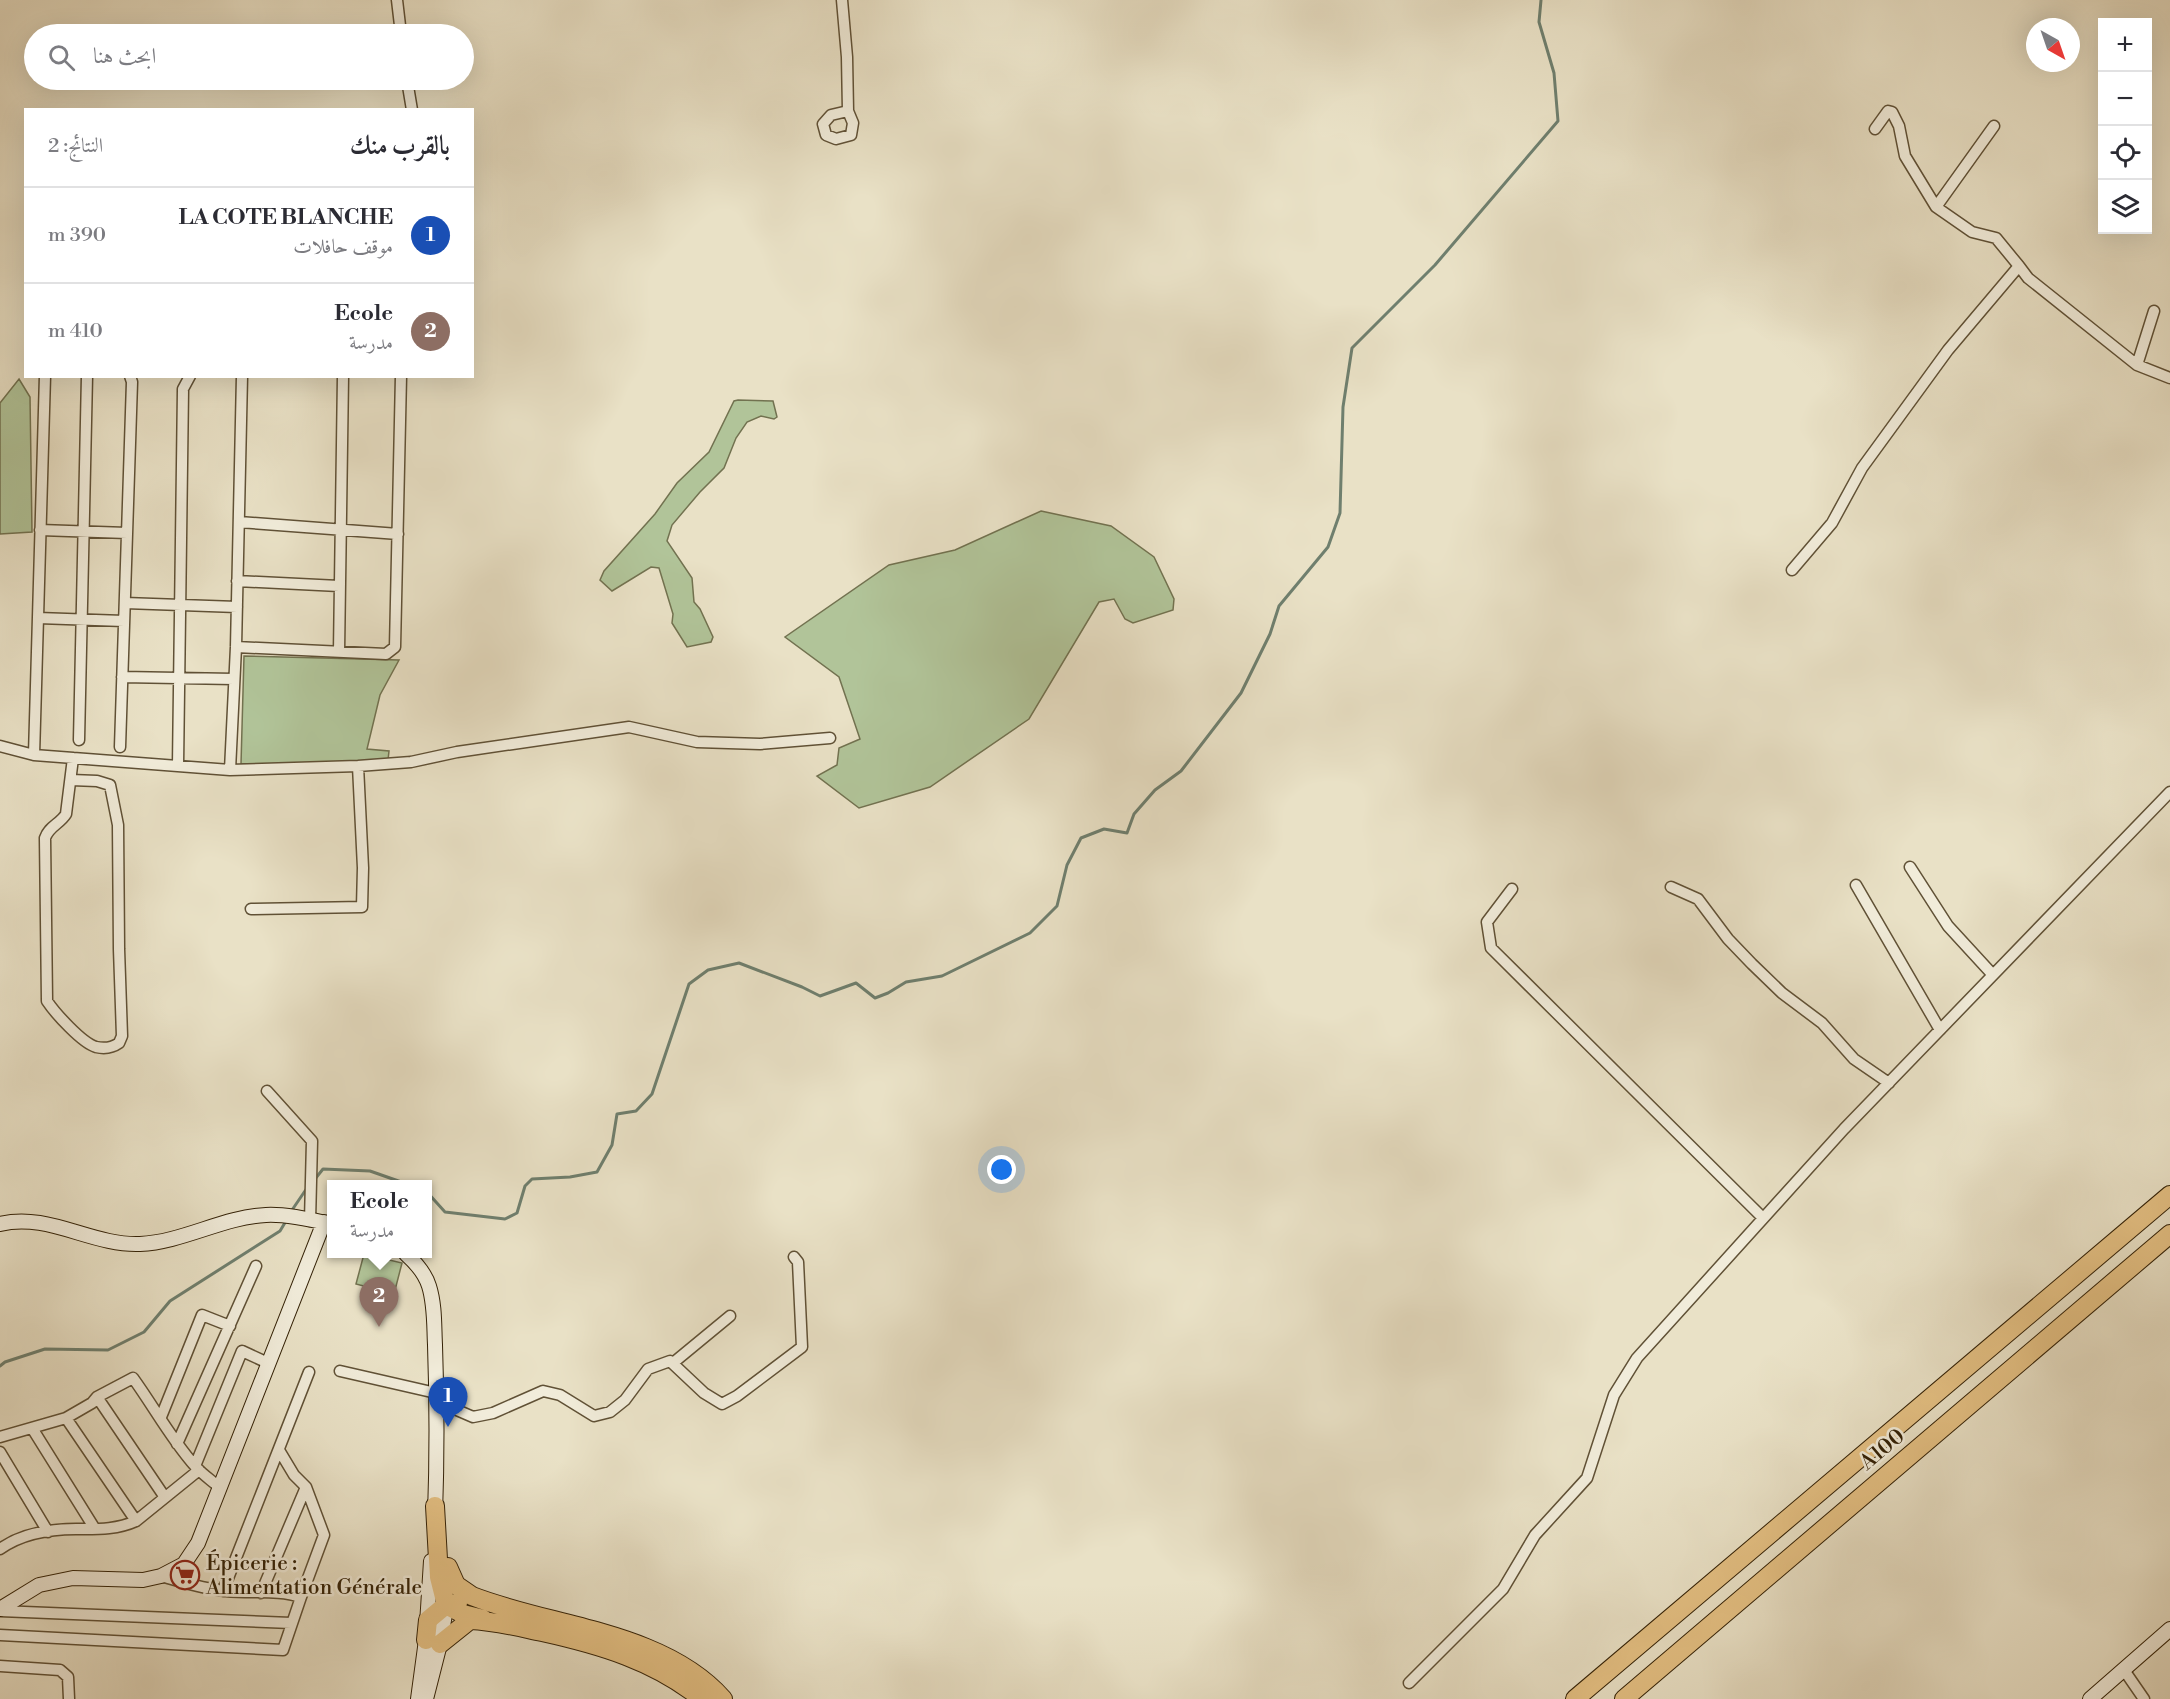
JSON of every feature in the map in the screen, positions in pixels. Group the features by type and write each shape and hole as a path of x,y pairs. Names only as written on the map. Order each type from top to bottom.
{"highway":[{"name":"A100","path":"1575,1699 2170,1195"},
{"name":"A100","path":"1624,1699 2170,1234"},
{"path":"435,1506 439,1577 446,1605 463,1614 592,1643 648,1665 702,1699"},
{"path":"448,1567 456,1585 472,1596 644,1648 685,1667 723,1699"},
{"path":"487,1602 474,1601 446,1605 428,1620 433,1642 470,1620 494,1621"}],"main road":[{"path":"0,1224 20,1220 40,1221 100,1238 140,1244 266,1215 315,1222 268,1363 198,1543 184,1564 160,1576 143,1580 73,1578 39,1585 0,1610"},
{"path":"411,1258 418,1264 429,1285 433,1304 436,1475 433,1642 426,1699"},
{"path":"436,1475 448,1567 446,1605"},
{"path":"2090,1699 2170,1629"},
{"path":"418,1699 433,1642"}],"street":[{"path":"397,0 400,24"},
{"path":"842,0 847,57 848,111"},
{"path":"409,90 412,108"},
{"path":"1875,129 1888,111 1895,115 1905,156 1936,207 1972,232 1996,238 2028,278 2137,365 2170,378"},
{"path":"1936,207 1994,126"},
{"path":"1792,570 1833,523 1862,468 1948,350 2019,266"},
{"path":"2137,365 2154,311"},
{"path":"34,755 45,378"},
{"path":"79,740 87,378"},
{"path":"120,747 131,378"},
{"path":"178,766 183,389 189,378"},
{"path":"230,770 236,647 242,378"},
{"path":"339,652 343,378"},
{"path":"236,647 386,654 395,647 400,378"},
{"path":"239,522 398,534"},
{"path":"40,530 127,533"},
{"path":"237,581 339,586"},
{"path":"125,603 237,607"},
{"path":"38,618 124,621"},
{"path":"122,676 234,680"},
{"path":"0,746 34,755 230,770 411,762 457,752 629,727 697,742 760,744 830,738"},
{"path":"71,780 97,781 110,785 118,825 122,1036 119,1043 107,1048 88,1044 47,1001 45,838 48,830 66,814 73,758"},
{"path":"251,909 362,907 363,868 358,766"},
{"path":"1409,1683 1503,1589 1535,1535 1587,1478 1614,1395 1636,1358 1889,1083 2170,792"},
{"path":"1910,867 1948,926 1993,975"},
{"path":"1856,885 1940,1030"},
{"path":"1671,887 1698,899 1728,939 1782,993 1822,1023 1854,1059 1889,1083"},
{"path":"1512,889 1486,922 1491,948 1763,1218"},
{"path":"267,1091 312,1141 310,1204 315,1222"},
{"path":"340,1371 436,1397 472,1417 493,1413 543,1391 560,1395 594,1416 610,1412 625,1400 648,1370 670,1361 704,1392 722,1404 737,1396 802,1347 798,1262 794,1257"},
{"path":"177,1444 256,1266"},
{"path":"161,1417 202,1315 230,1326"},
{"path":"673,1363 730,1316"},
{"path":"1,1545 18,1538 48,1532 74,1529 105,1530 135,1521 197,1468 242,1351 268,1363"},
{"path":"223,1591 309,1372"},
{"path":"0,1437 66,1418 92,1403 97,1397 133,1378 177,1444 197,1468 219,1487"},
{"path":"97,1397 164,1496"},
{"path":"66,1418 135,1521"},
{"path":"32,1428 95,1529"},
{"path":"0,1635 283,1650 324,1535 306,1487 294,1475 279,1450"},
{"path":"0,1452 48,1532"},
{"path":"261,1593 306,1487"},
{"path":"160,1576 223,1591 287,1592 301,1597"},
{"path":"0,1610 291,1623"},
{"path":"0,1666 60,1670 68,1677 69,1699"},
{"path":"2124,1670 2144,1699"}],"green space":[{"path":"19,379 30,397 32,532 0,534 0,403"},
{"path":"734,401 773,401 777,417 774,419 761,416 747,422 736,438 724,468 672,525 667,541 692,578 694,602 700,609 713,637 711,642 687,647 672,623 673,614 659,568 651,567 612,591 600,580 604,571 655,514 677,483 709,452"},
{"path":"1041,511 1111,526 1154,557 1174,599 1173,610 1133,623 1125,619 1114,599 1099,602 1029,719 930,787 859,808 817,776 837,765 839,748 860,739 839,677 785,637 889,565 955,550"},
{"path":"244,656 399,660 380,695 367,749 389,751 388,760 358,763 241,764"},
{"path":"363,1258 381,1258 402,1263 394,1294 356,1284"}],"waterway":[{"path":"432,1198 445,1212 505,1219 517,1213 525,1186 532,1179 570,1177 597,1172 612,1145 617,1114 636,1111 652,1094 689,984 708,970 739,963 820,996 856,983 875,998 906,982 942,976 1030,933 1057,906 1067,865 1081,838 1104,829 1127,833 1134,814 1155,790 1181,771 1241,693 1270,634 1279,606 1328,547 1340,513 1343,407 1352,348 1435,265 1558,121 1554,73 1539,22 1541,0"},
{"path":"315,1179 323,1169 370,1171 396,1180"},
{"path":"290,1213 307,1188"},
{"path":"0,1366 5,1362 45,1349 108,1350 144,1332 170,1301 280,1231 286,1221"}],"place":[{"name":"Ecole","path":"379,1327"},
{"name":"LA COTE BLANCHE","path":"448,1427"},
{"name":"Épicerie : Alimentation Générale","path":"185,1575"}]}
